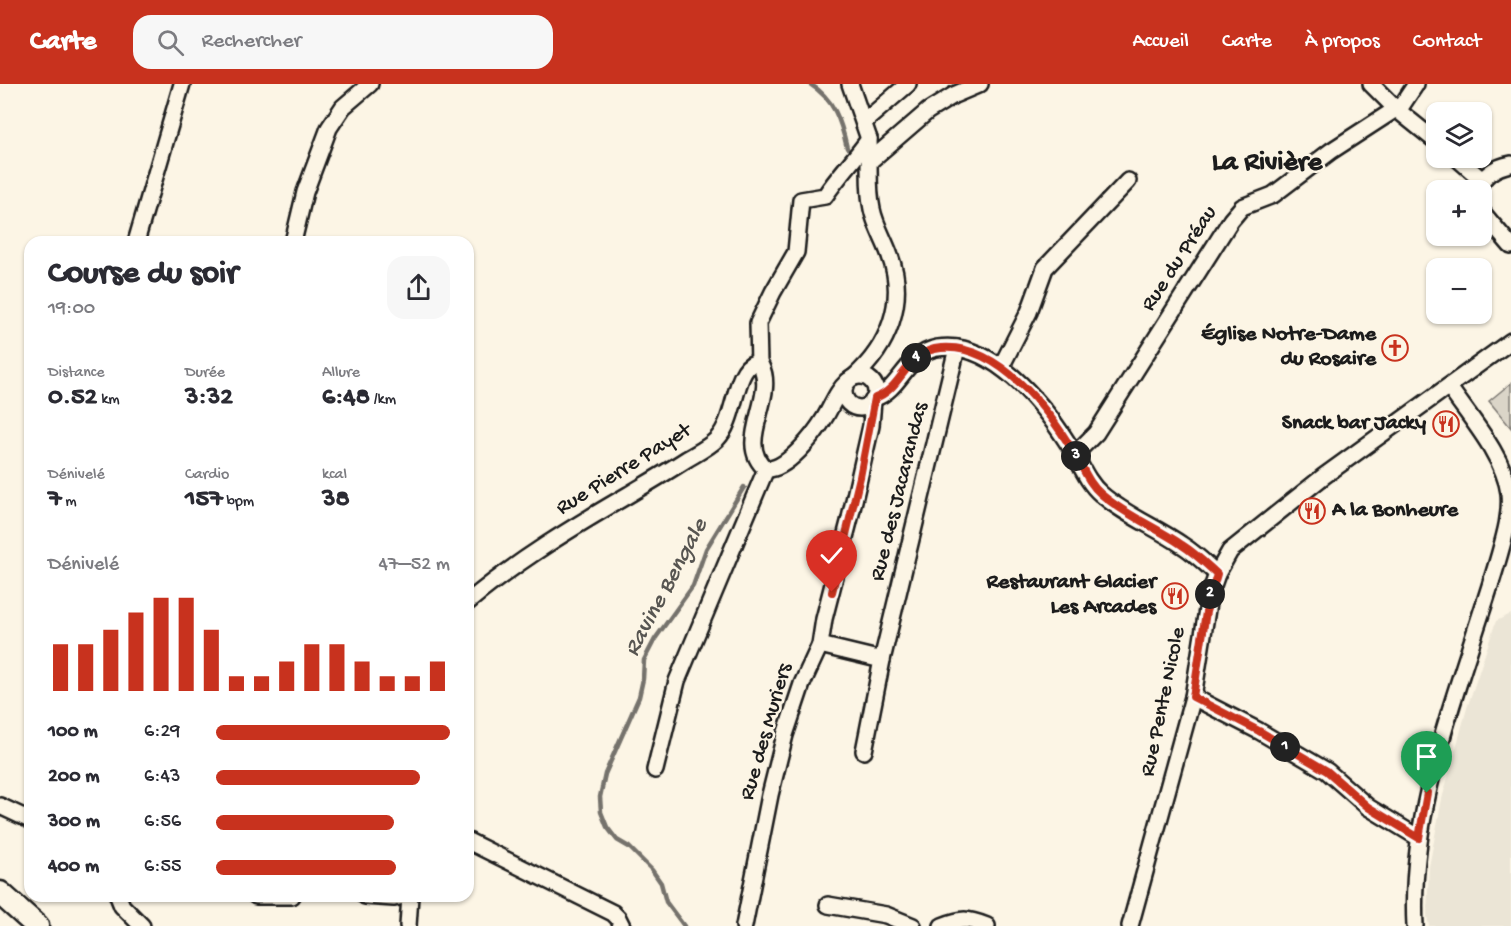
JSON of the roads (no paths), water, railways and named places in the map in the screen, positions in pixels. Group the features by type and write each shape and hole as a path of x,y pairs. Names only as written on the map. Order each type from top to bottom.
{"main road":[{"path":"0,893 37,926"}],"street":[{"path":"138,236 182,84"},
{"path":"294,236 305,192 329,128 343,107 370,84"},
{"path":"825,417 868,394 892,321 897,290 891,258 872,210 869,139 849,84"},
{"path":"864,122 908,84"},
{"path":"870,161 928,111 954,95 980,84"},
{"path":"1371,84 1396,109 1426,133"},
{"name":"Rue du Préau","path":"1075,454 1096,433 1231,220 1242,207 1274,195 1331,151 1402,105 1416,84"},
{"path":"765,470 757,460 754,446 765,386 763,369 759,364 758,323 796,252 801,200 825,196 869,139"},
{"path":"1484,180 1499,166 1511,164"},
{"path":"1465,168 1475,180"},
{"path":"1001,367 1029,312 1045,268 1128,182"},
{"path":"1492,224 1511,246"},
{"name":"Rue Pente Nicole","path":"1130,926 1193,697 1206,612 1217,574 1230,551 1324,476 1511,341"},
{"path":"851,379 845,388 845,396 849,402 868,394 886,393 908,366 927,351 957,348 982,356 1001,367 1024,387 1061,432 1087,477 1101,494 1184,546 1217,574"},
{"name":"Rue des Jacarandas","path":"864,751 882,660 957,348"},
{"name":"Rue Pierre Payet","path":"474,597 514,566 676,466 717,438 729,419 743,371 750,364 759,364"},
{"path":"765,470 778,468 786,463 825,417 834,397 851,379 862,376 868,394"},
{"path":"1415,926 1414,898 1419,838 1436,760 1489,592 1505,534 1510,502 1508,471 1449,387"},
{"name":"Rue des Muriers","path":"744,926 770,795 785,735 802,684 820,645 824,619 860,477 868,394"},
{"path":"655,770 677,681 765,470"},
{"path":"820,645 882,660"},
{"path":"1193,697 1259,731 1327,771 1368,807 1419,838"},
{"path":"0,806 24,817"},
{"path":"474,844 613,913 622,926"},
{"path":"120,902 142,926"},
{"path":"408,926 410,902"},
{"path":"828,905 886,915 913,926"},
{"path":"942,926 963,919 987,926"}],"waterway":[{"name":"Ravine Bengale","path":"810,84 831,104 847,148"},
{"name":"Ravine Bengale","path":"684,926 666,902 661,883 652,870 629,847 617,840 607,827 601,812 600,797 605,774 639,697 644,660 655,639 693,586 706,549 744,487"}],"place":[{"name":"Église Notre-Dame du Rosaire","path":"1395,348"},
{"name":"Snack bar Jacky","path":"1446,424"},
{"name":"A la Bonheure","path":"1312,511"},
{"name":"Restaurant Glacier Les Arcades","path":"1175,596"}],"district":[{"name":"La Rivière","path":"1267,163"}]}
